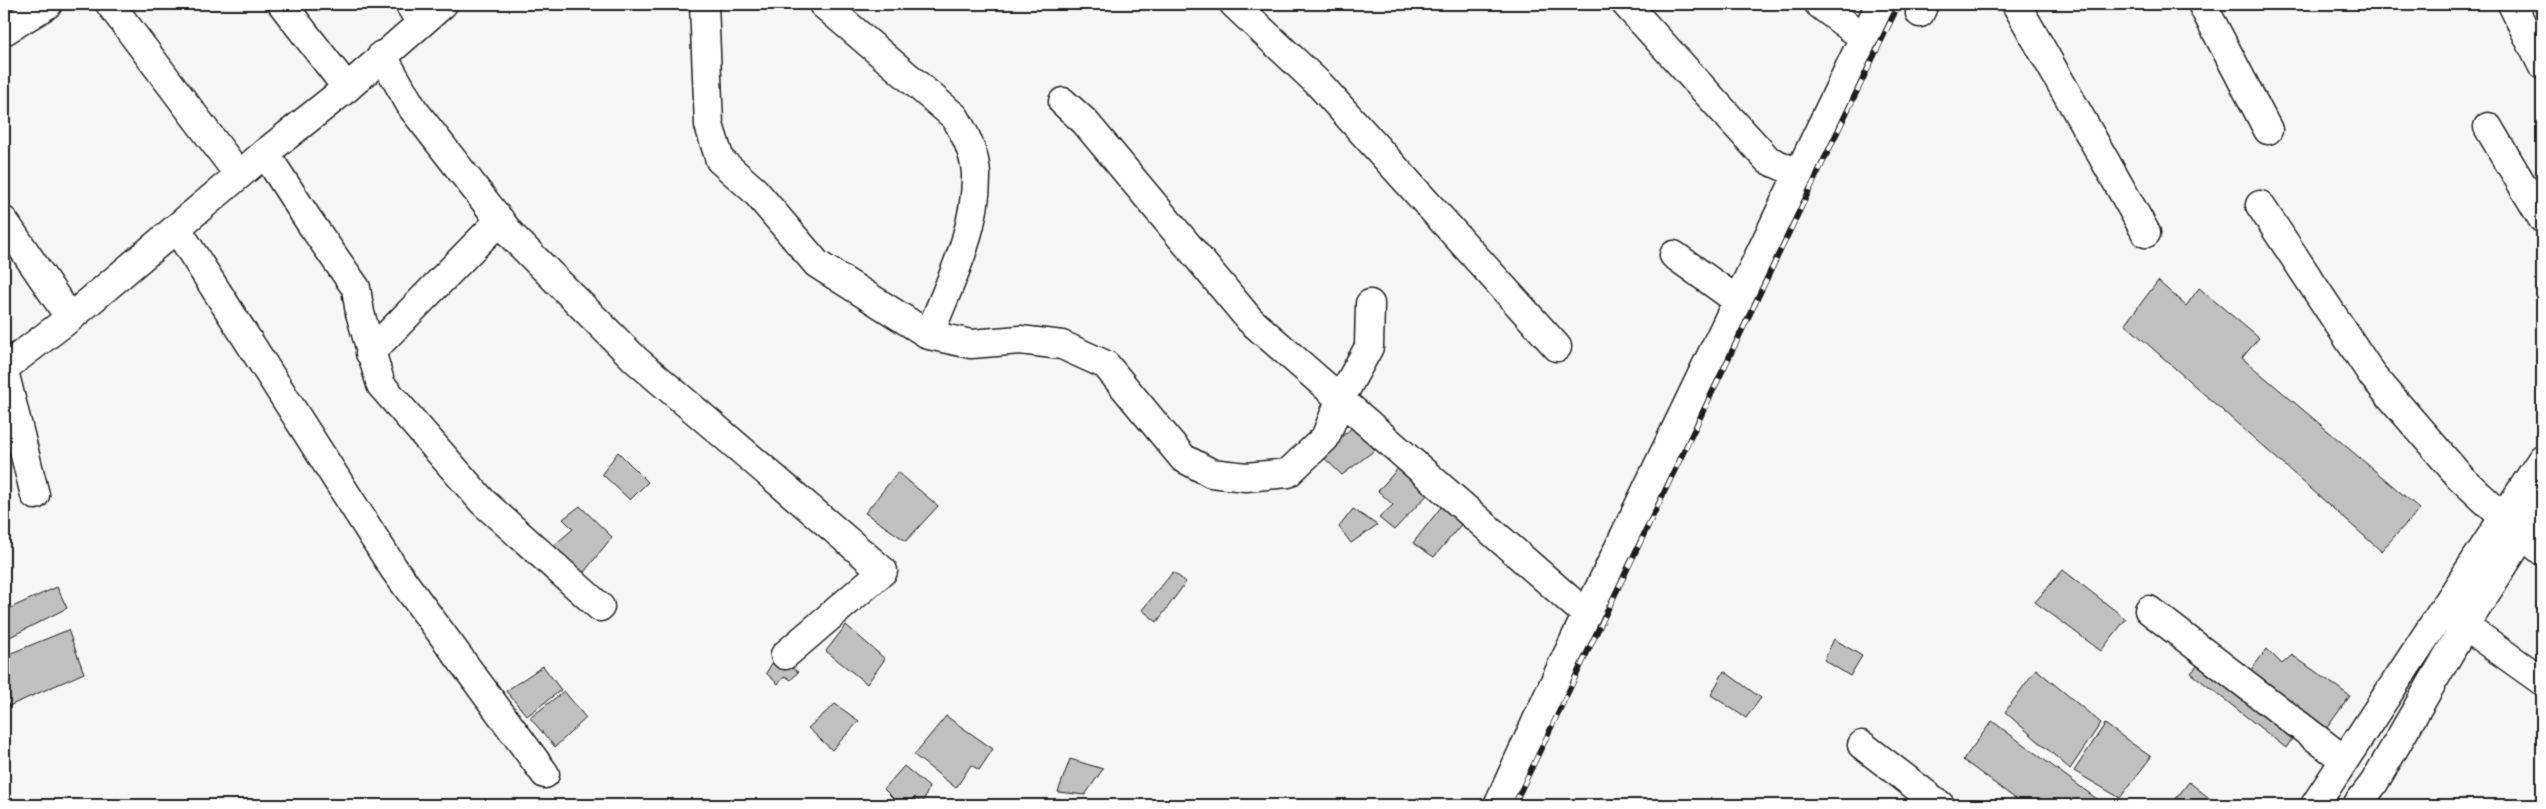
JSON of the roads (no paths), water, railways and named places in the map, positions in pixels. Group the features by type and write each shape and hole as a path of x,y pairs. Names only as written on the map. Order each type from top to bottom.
{"street":[{"path":"4,31 48,4"},
{"path":"110,4 239,175"},
{"path":"282,4 346,88"},
{"path":"35,495 4,370 70,318 265,153 346,88 382,55 415,13 443,4"},
{"path":"704,4 709,125 720,160 754,191 817,264 930,335 971,344 1020,340 1062,346 1106,365 1183,458 1210,473 1246,477 1288,473 1325,438 1341,398 1369,347 1370,304"},
{"path":"823,4 955,117 969,142 976,173 970,232 930,335"},
{"path":"1234,4 1320,86 1557,347"},
{"path":"1626,4 1768,160 1800,174"},
{"path":"1819,4 1852,29 1866,33"},
{"path":"1498,805 1880,4"},
{"path":"2016,4 2146,233"},
{"path":"2202,4 2268,130"},
{"path":"2512,4 2542,65"},
{"path":"382,55 413,109 512,236 636,360 883,571 785,656"},
{"path":"1063,102 1085,122 1250,320 1587,615"},
{"path":"2488,127 2542,218"},
{"path":"265,153 308,222 356,288 370,353 381,385 483,502 600,607"},
{"path":"2260,205 2373,376 2461,478 2523,535"},
{"path":"370,353 500,220"},
{"path":"4,221 70,318"},
{"path":"177,229 394,569 545,774"},
{"path":"1674,255 1738,301"},
{"path":"2314,805 2343,759 2523,535 2542,458"},
{"path":"2357,805 2374,783 2465,626 2542,505"},
{"path":"2149,610 2343,759"},
{"path":"2465,626 2542,681"},
{"path":"1862,745 1940,805"}],"railway":[{"path":"1514,805 1899,4"}]}
